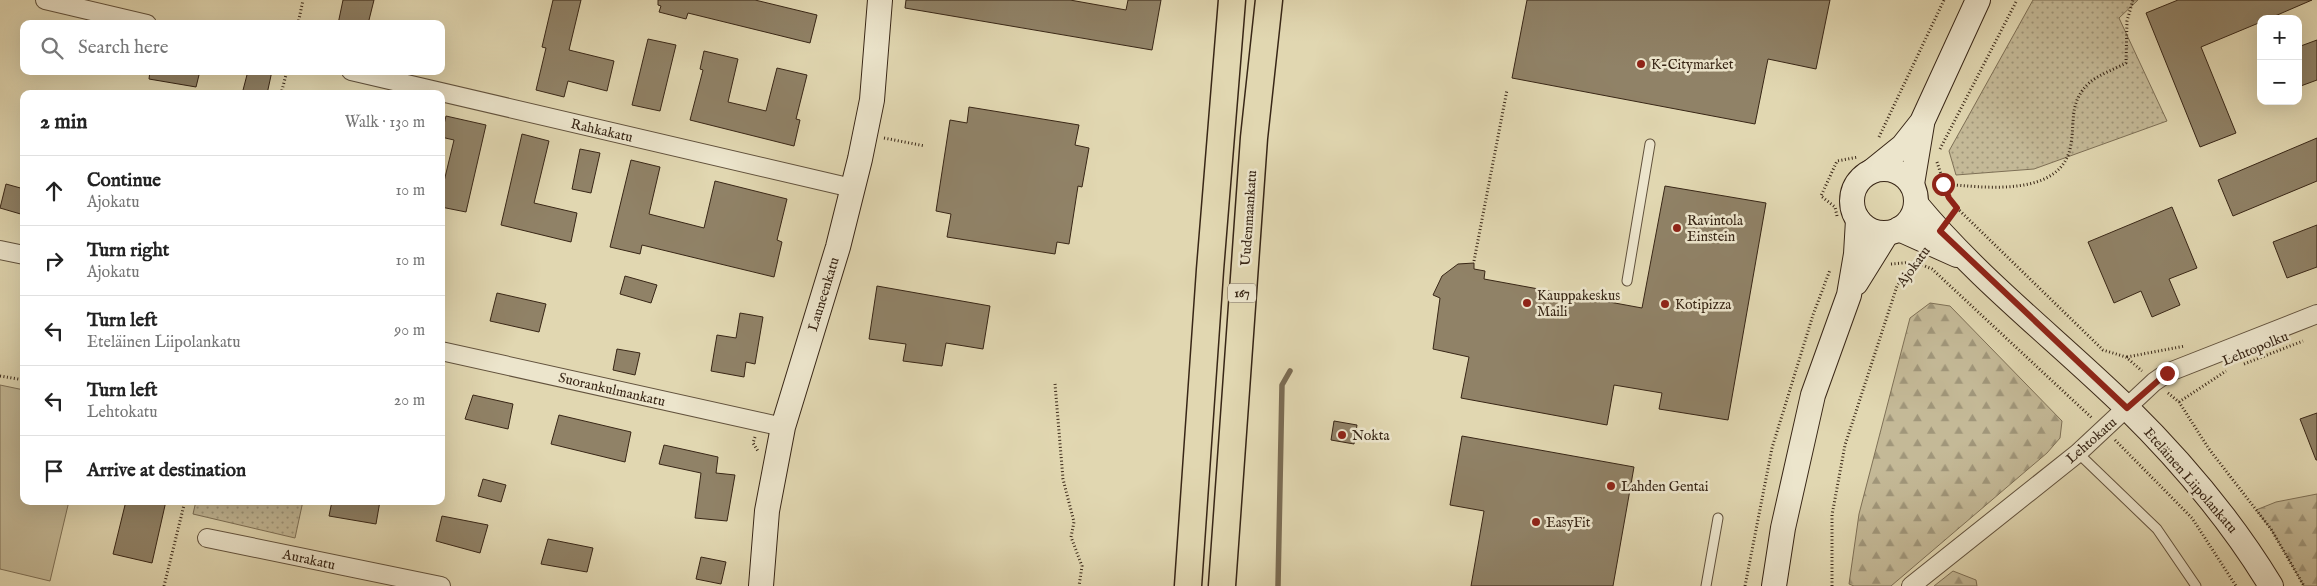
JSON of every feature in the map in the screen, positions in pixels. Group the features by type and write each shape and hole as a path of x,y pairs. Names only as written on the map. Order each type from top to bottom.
{"main road":[{"name":"167","path":"1188,586 1210,270 1232,0"},
{"name":"Uudenmaankatu","path":"1222,586 1254,138 1269,0"}],"street":[{"path":"45,0 130,20"},
{"name":"Launeenkatu","path":"761,586 767,511 783,428 838,247 872,100 880,0"},
{"path":"1868,161 1903,146 1922,122 1978,0"},
{"name":"Rahkakatu","path":"368,75 432,90"},
{"name":"Rahkakatu","path":"445,93 852,188"},
{"path":"1849,295 1870,260 1893,231 1910,220 1922,122"},
{"path":"1868,161 1904,176 1914,194"},
{"path":"1774,586 1783,528 1813,395 1849,295 1856,254 1849,221 1853,191 1864,176 1868,161"},
{"name":"Eteläinen Liipolankatu","path":"1914,194 1934,237"},
{"path":"1849,221 1875,232 1893,231"},
{"name":"Eteläinen Liipolankatu","path":"1893,231 1934,237 1968,260 2127,408 2181,464 2243,540 2272,586"},
{"path":"0,250 20,254"},
{"name":"Lehtokatu","path":"1911,586 2078,453 2167,373 2317,314"},
{"name":"Suorankulmankatu","path":"445,351 783,428"},
{"name":"Aurakatu","path":"207,538 441,586"}],"lane":[{"path":"1627,281 1650,144"},
{"path":"2078,453 2157,528 2196,586"},
{"path":"1706,586 1718,518"}],"path":[{"path":"299,20 303,0"},
{"path":"1875,141 1880,135 1944,0"},
{"path":"1939,151 2017,0"},
{"path":"1943,184 2004,189 2051,177 2064,162 2071,145 2073,107 2090,83 2126,63 2127,21 2133,0"},
{"path":"282,90 285,75"},
{"path":"1474,260 1507,90"},
{"path":"883,138 925,146"},
{"path":"1849,221 1821,196 1837,161 1858,157 1868,161"},
{"name":"Ajokatu","path":"1832,586 1830,560 1832,515 1845,446 1897,286 1957,208 1949,198 1943,184 1936,158"},
{"path":"1870,260 1880,265 1915,262 1932,269 2104,430 2192,518 2236,586"},
{"path":"1745,586 1772,448 1810,324 1833,264"},
{"name":"Lehtopolku","path":"2241,365 2308,338"},
{"name":"Lehtopolku","path":"2179,402 2225,371 2233,368"},
{"path":"0,376 20,379"},
{"path":"1054,384 1062,479 1074,522 1071,537 1082,566 1079,586"},
{"path":"164,586 184,505"}],"green space":[{"path":"2033,0 2138,0 2119,18 2167,121 2034,169 1956,175 1949,151"},
{"path":"1930,303 1950,306 2062,421 2060,438 2047,453 1891,586 1854,586 1849,584 1859,514 1910,318"},
{"path":"0,385 20,389 20,505 68,505 50,581 0,569"},
{"path":"2317,494 2317,586 2304,586 2271,529 2256,510 2276,502"},
{"path":"195,505 302,505 295,538 193,514"},
{"path":"1953,571 1976,580 1977,586 1934,586"}],"building":[{"path":"343,0 374,0 369,20 339,20"},
{"path":"553,0 581,0 569,50 614,61 607,91 568,81 564,97 536,90 546,48 542,47"},
{"path":"658,0 755,0 817,15 810,43 688,13 686,19 659,12 661,6 658,5"},
{"path":"906,0 1070,0 1126,10 1128,0 1161,0 1152,50 905,8"},
{"name":"K-Citymarket","path":"1527,0 1830,0 1816,69 1768,59 1755,124 1512,78"},
{"path":"2178,0 2312,0 2277,15 2257,15 2257,24 2201,47 2236,133 2200,147 2146,13"},
{"path":"648,39 676,45 660,111 632,105"},
{"path":"2317,40 2317,80 2302,86 2302,60 2302,46"},
{"path":"704,51 738,59 728,102 766,111 777,68 807,75 796,119 800,120 794,146 690,120 703,70 700,69"},
{"path":"150,75 199,75 196,87 149,79"},
{"path":"247,75 271,75 268,90 243,90"},
{"path":"969,107 1079,125 1075,145 1089,148 1082,187 1078,186 1069,244 1057,242 1055,254 947,237 951,214 936,211 950,120 967,123"},
{"path":"446,116 486,125 466,212 445,208 445,177 454,140 445,138"},
{"path":"522,134 549,141 534,203 577,213 571,242 501,225"},
{"path":"2317,138 2317,181 2233,216 2218,180"},
{"path":"580,149 600,153 591,193 572,189"},
{"path":"631,160 660,167 649,214 704,228 715,181 787,199 777,240 782,242 774,277 642,245 640,254 610,247"},
{"path":"6,184 20,188 20,214 0,208"},
{"name":"Kauppakeskus Maili","path":"1665,186 1766,203 1728,420 1659,409 1662,393 1614,385 1607,425 1461,398 1469,357 1433,349 1440,298 1433,295 1442,276 1458,264 1474,263 1474,269 1485,271 1484,279 1642,308"},
{"path":"2172,207 2197,268 2169,279 2180,305 2152,317 2141,291 2114,303 2088,242"},
{"path":"2317,225 2317,267 2287,278 2273,242"},
{"path":"625,276 657,285 651,303 620,294"},
{"path":"877,286 990,306 983,349 946,343 942,366 903,361 906,344 869,339"},
{"path":"497,293 546,304 539,332 490,321"},
{"path":"740,313 763,317 755,364 746,362 744,377 711,371 717,335 736,338"},
{"path":"617,349 640,353 635,375 613,370"},
{"path":"473,395 513,404 508,429 465,419"},
{"path":"2317,413 2317,460 2316,460 2300,419"},
{"path":"559,415 631,432 625,462 551,444"},
{"path":"1334,421 1357,425 1354,444 1331,440"},
{"path":"1462,436 1634,467 1613,586 1471,586 1484,511 1450,505"},
{"path":"664,445 718,457 716,473 735,475 727,521 695,518 701,473 659,464"},
{"path":"483,479 506,485 501,502 478,496"},
{"path":"125,505 165,505 152,563 113,554"},
{"path":"331,505 379,505 376,524 329,516"},
{"path":"442,516 488,525 480,553 436,541"},
{"path":"548,539 593,548 587,572 541,564"},
{"path":"701,557 726,562 721,584 696,579"}],"waterway":[{"path":"1278,586 1282,385 1290,371"}],"place":[{"name":"K-Citymarket","path":"1641,64"},
{"name":"Ravintola Einstein","path":"1677,228"},
{"name":"Kauppakeskus Maili","path":"1527,303"},
{"name":"Kotipizza","path":"1665,304"},
{"name":"Nokta","path":"1342,435"},
{"name":"Lahden Gentai","path":"1611,486"},
{"name":"EasyFit","path":"1536,522"}],"route":[{"path":"1943,184 1949,198 1957,208 1940,231 1945,238 2127,408 2154,382 2167,373"}]}
